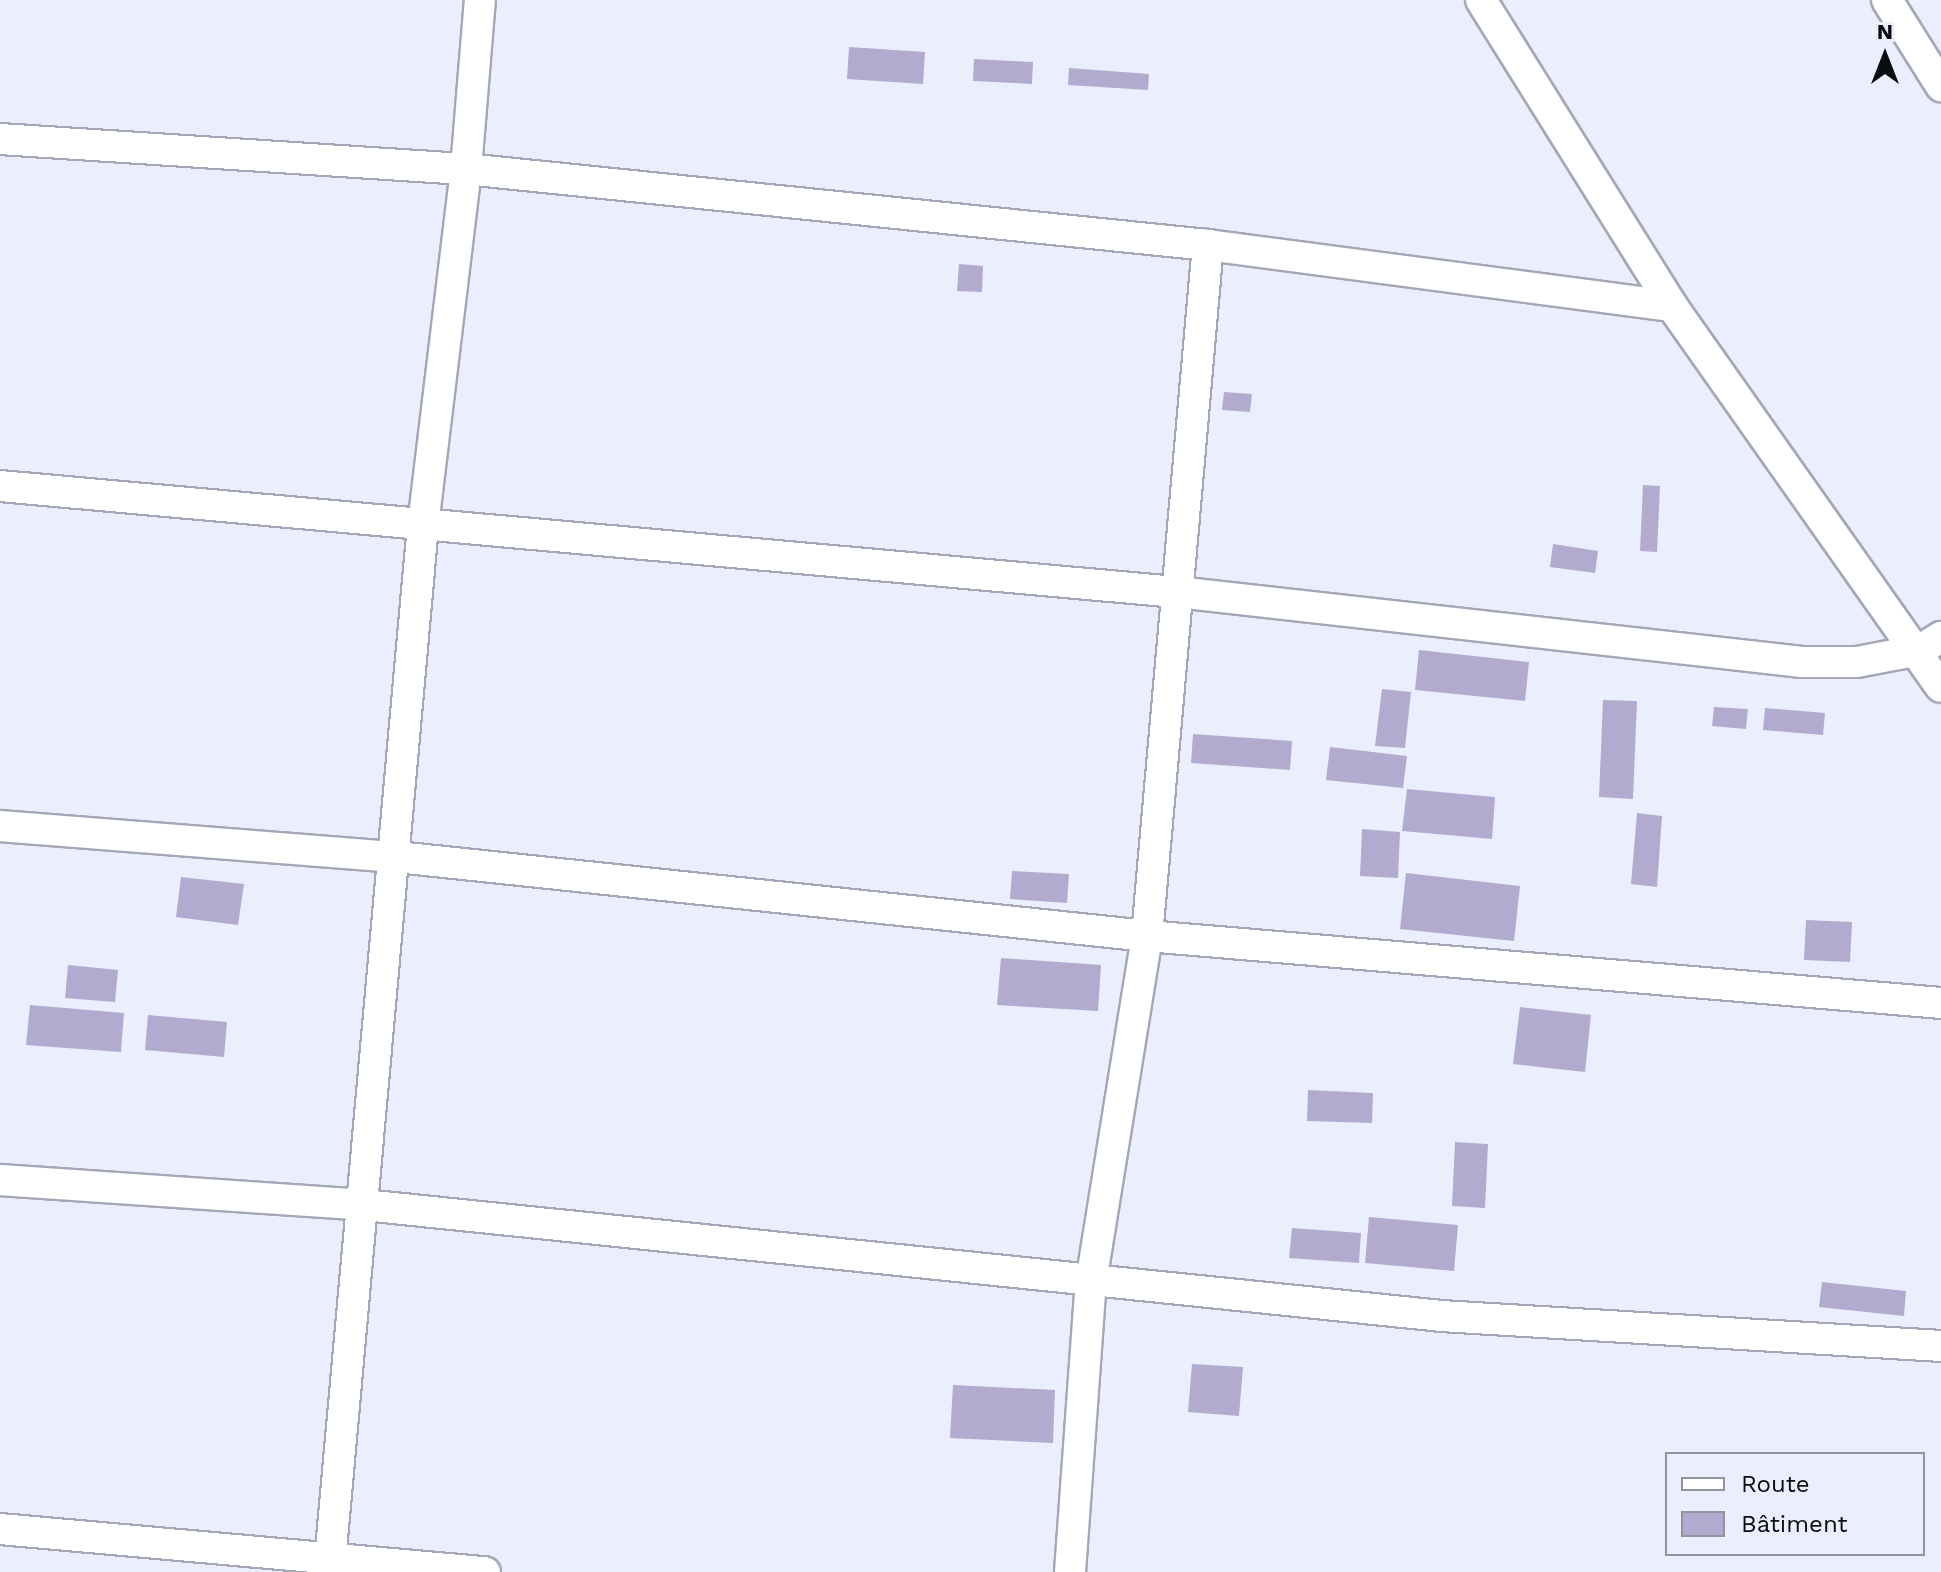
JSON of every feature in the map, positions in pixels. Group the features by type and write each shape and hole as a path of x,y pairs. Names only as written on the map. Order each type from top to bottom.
{"street":[{"path":"330,1564 397,857 423,525 466,169 480,0"},
{"path":"1481,0 1672,306 1930,643 1941,687"},
{"path":"1887,0 1941,86"},
{"path":"0,139 466,169 1208,245 1672,306"},
{"path":"1070,1572 1091,1282 1147,936 1208,245"},
{"path":"0,486 1177,592 1802,662 1857,662 1930,643"},
{"path":"0,826 397,857 1147,936 1941,1003"},
{"path":"0,1180 364,1205 1091,1282 1472,1318 1941,1346"},
{"path":"0,1529 330,1564 485,1572"}],"building":[{"path":"849,47 925,52 923,84 847,79"},
{"path":"974,59 1033,62 1032,84 973,81"},
{"path":"1069,68 1149,74 1148,90 1068,85"},
{"path":"959,264 983,266 982,292 957,291"},
{"path":"1224,392 1252,394 1250,412 1222,410"},
{"path":"1643,485 1660,486 1657,552 1640,551"},
{"path":"1553,544 1598,551 1595,573 1550,567"},
{"path":"1419,650 1529,662 1525,701 1415,690"},
{"path":"1382,689 1411,692 1405,748 1375,746"},
{"path":"1603,700 1637,701 1633,799 1599,797"},
{"path":"1714,707 1748,709 1746,729 1712,726"},
{"path":"1765,708 1825,713 1823,735 1763,730"},
{"path":"1193,734 1292,741 1290,770 1191,763"},
{"path":"1330,747 1407,756 1403,788 1326,780"},
{"path":"1407,789 1495,797 1492,839 1402,831"},
{"path":"1637,813 1662,816 1657,887 1631,884"},
{"path":"1362,829 1400,832 1398,878 1360,876"},
{"path":"1012,871 1069,874 1067,903 1010,899"},
{"path":"1406,873 1520,886 1514,941 1400,929"},
{"path":"181,877 244,884 238,925 176,917"},
{"path":"1806,920 1852,922 1850,962 1804,960"},
{"path":"1001,958 1101,965 1098,1011 997,1005"},
{"path":"68,965 118,970 115,1002 65,998"},
{"path":"30,1005 124,1013 121,1052 26,1045"},
{"path":"1520,1007 1591,1015 1585,1072 1513,1064"},
{"path":"148,1015 227,1022 224,1057 145,1050"},
{"path":"1308,1090 1373,1093 1372,1123 1307,1121"},
{"path":"1455,1142 1488,1144 1485,1208 1452,1206"},
{"path":"1369,1217 1458,1225 1454,1271 1365,1263"},
{"path":"1292,1228 1361,1233 1359,1263 1289,1258"},
{"path":"1822,1282 1906,1291 1904,1316 1819,1307"},
{"path":"1192,1364 1243,1367 1239,1416 1188,1412"},
{"path":"953,1385 1055,1390 1053,1443 950,1438"}]}
